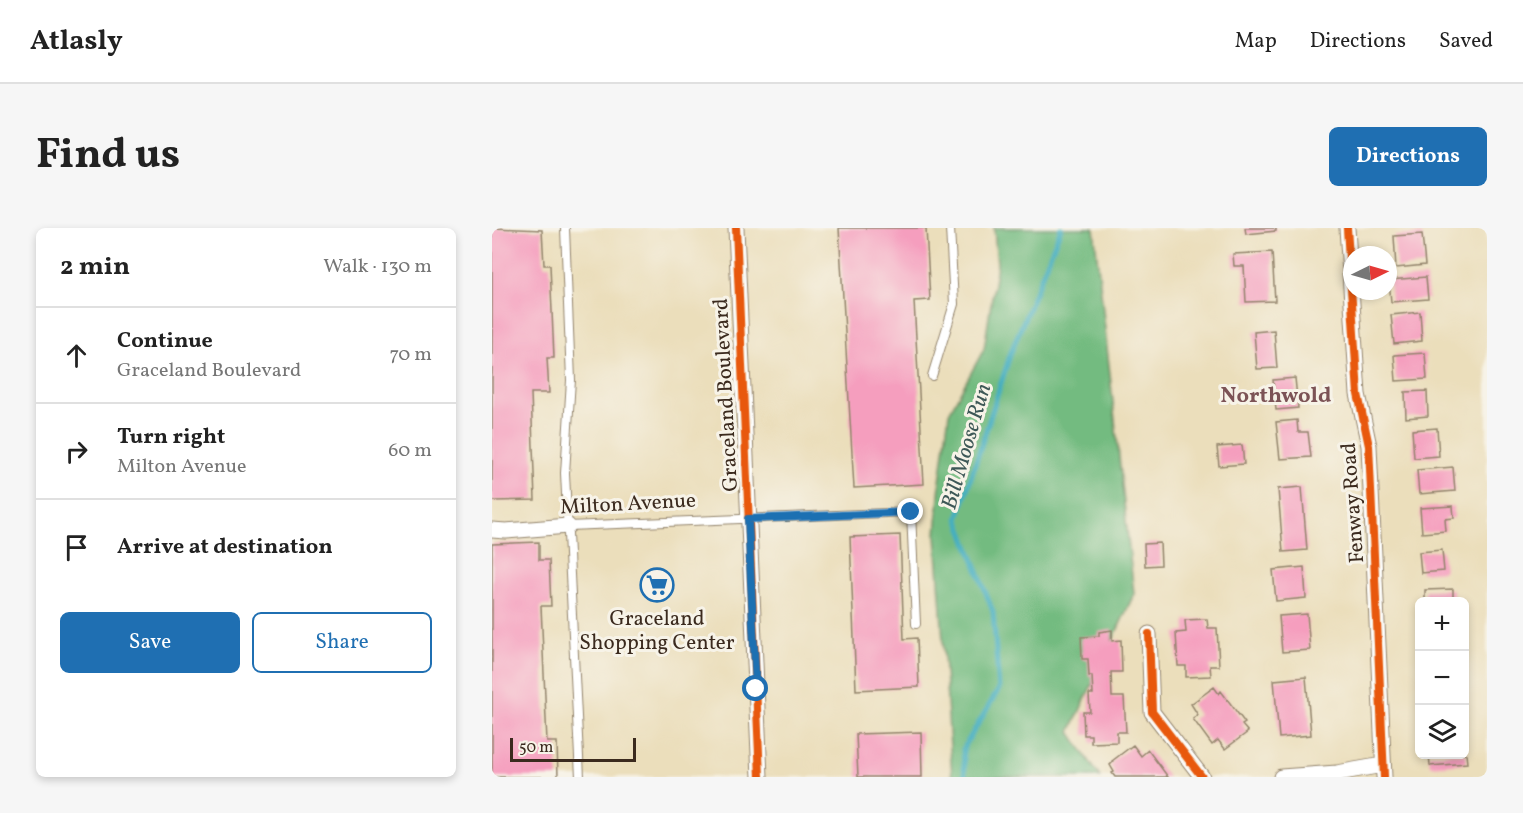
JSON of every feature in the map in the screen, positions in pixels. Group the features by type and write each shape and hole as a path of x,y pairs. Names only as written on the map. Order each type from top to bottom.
{"street":[{"name":"Graceland Boulevard","path":"736,228 760,777"},
{"name":"Fenway Road","path":"1347,228 1358,394 1369,446 1384,771"},
{"name":"Milton Avenue","path":"492,530 568,526"},
{"path":"1149,634 1152,712 1202,777"},
{"path":"1281,777 1384,771"}],"lane":[{"path":"565,228 571,380 565,456 580,777"},
{"path":"932,376 954,304 950,228"},
{"name":"Milton Avenue","path":"568,526 911,512 916,624"}],"green space":[{"path":"994,228 1094,228 1134,594 1070,732 1100,777 952,777 936,535 940,482 949,413 984,349 997,264"}],"building":[{"path":"492,228 542,230 544,265 550,265 554,358 547,358 549,393 531,393 535,500 492,501"},
{"path":"839,228 926,228 930,300 914,301 924,484 854,488"},
{"path":"1245,228 1276,228 1276,231 1246,234"},
{"path":"1422,234 1425,265 1397,268 1397,246 1395,246 1394,236"},
{"path":"1272,252 1275,301 1246,302 1244,266 1234,266 1233,254"},
{"path":"1426,277 1428,299 1391,302 1391,300 1397,300 1397,279"},
{"path":"1420,312 1422,341 1394,344 1391,315"},
{"path":"1274,330 1277,368 1257,369 1254,332"},
{"path":"1425,353 1427,379 1396,381 1394,355"},
{"path":"1295,378 1298,408 1276,410 1273,380"},
{"path":"1427,391 1428,416 1406,418 1405,392"},
{"path":"1297,420 1298,432 1308,432 1311,457 1280,459 1276,422"},
{"path":"1437,428 1439,456 1414,458 1412,430"},
{"path":"1242,445 1244,464 1219,466 1217,447"},
{"path":"1453,467 1455,491 1419,494 1417,470"},
{"path":"1302,487 1307,550 1283,552 1278,489"},
{"path":"1453,506 1454,518 1445,519 1446,531 1422,533 1420,508"},
{"path":"900,535 904,639 917,638 919,687 856,690 850,537"},
{"path":"539,542 539,560 549,560 551,606 541,606 547,742 557,742 558,777 492,777 492,544"},
{"path":"1160,543 1161,565 1145,566 1144,544"},
{"path":"1442,550 1444,571 1421,573 1419,552"},
{"path":"1304,567 1306,598 1276,601 1273,570"},
{"path":"1453,589 1453,597 1425,597 1425,590"},
{"path":"1307,614 1310,650 1282,652 1279,616"},
{"path":"1207,619 1208,628 1217,628 1219,666 1210,666 1211,676 1186,677 1186,666 1178,666 1176,633 1186,632 1185,620"},
{"path":"1112,630 1112,641 1121,640 1122,672 1111,672 1112,697 1124,697 1126,732 1117,732 1117,742 1091,743 1091,735 1084,735 1083,712 1090,712 1089,694 1093,694 1092,676 1089,676 1088,659 1082,659 1081,637 1099,636 1099,632"},
{"path":"1306,677 1311,735 1279,738 1274,680"},
{"path":"1214,687 1219,694 1221,691 1245,723 1242,725 1248,732 1225,749 1218,740 1212,745 1193,719 1198,715 1191,704"},
{"path":"921,732 922,777 858,777 856,734"},
{"path":"1133,745 1141,756 1148,750 1168,777 1115,777 1110,765 1112,761"},
{"path":"1429,759 1467,759 1467,763 1430,766"}],"waterway":[{"name":"Bill Moose Run","path":"965,777 963,749 999,689 993,612 958,518 1011,352 1061,228"}],"cycle path":[{"path":"736,228 760,777"},
{"path":"1347,228 1358,394 1369,446 1384,777"},
{"path":"1149,634 1152,712 1202,777"}],"place":[{"name":"Graceland Shopping Center","path":"657,585"}],"district":[{"name":"Northwold","path":"1276,394"}],"route":[{"path":"756,689 748,519 911,512"}]}
